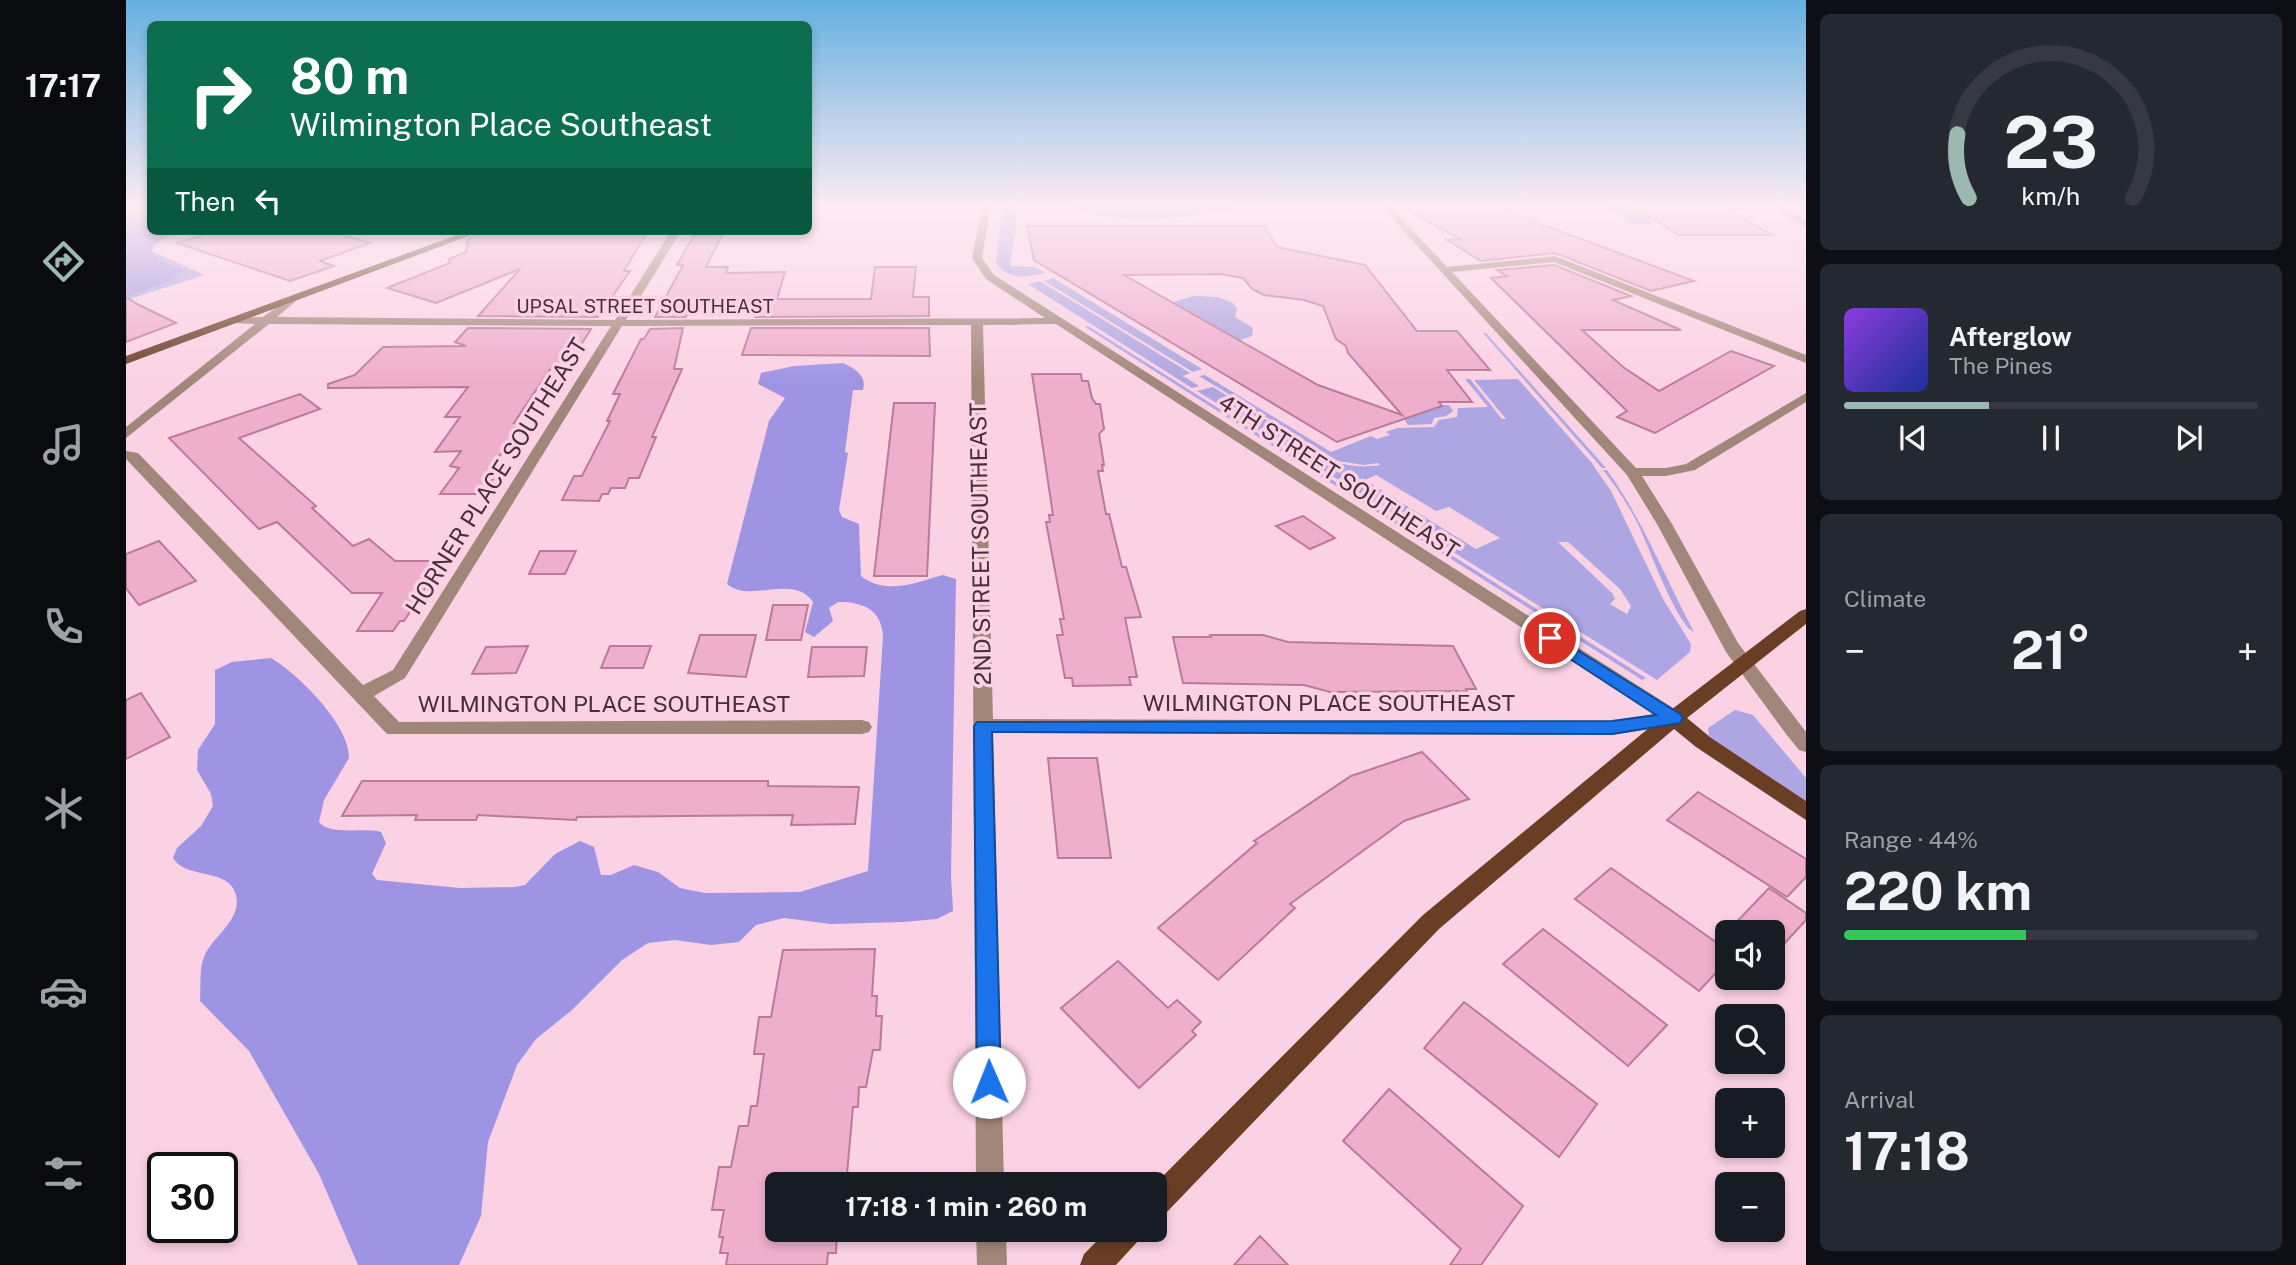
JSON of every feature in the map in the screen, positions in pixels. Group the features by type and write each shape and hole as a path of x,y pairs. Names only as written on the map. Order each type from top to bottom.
{"main road":[{"path":"126,360 390,263"},
{"path":"1167,1192 1430,922 1674,718 1806,615"},
{"path":"1674,718 1703,743 1806,812"},
{"path":"1095,1265 1117,1242"}],"street":[{"name":"HORNER PLACE SOUTHEAST","path":"362,694 399,674 656,263"},
{"name":"4TH STREET SOUTHEAST","path":"979,263 981,268 1057,321 1674,718"},
{"path":"1438,263 1632,472 1662,518 1713,616 1744,664 1806,745"},
{"path":"1445,270 1515,263"},
{"path":"1565,263 1806,359"},
{"path":"126,434 292,299"},
{"name":"UPSAL STREET SOUTHEAST","path":"233,320 264,323 977,324 1057,321"},
{"name":"2ND STREET SOUTHEAST","path":"977,324 990,1172"},
{"path":"1632,472 1667,472 1690,467 1806,397"},
{"name":"WILMINGTON PLACE SOUTHEAST","path":"126,455 134,456 394,729 862,727"},
{"name":"WILMINGTON PLACE SOUTHEAST","path":"983,726 1612,727 1674,718"},
{"path":"991,1242 992,1265"}],"shaded area":[{"path":"126,263 178,263 205,275 126,300"},
{"path":"126,263 165,263 183,270 172,280 126,297"},
{"path":"996,263 1035,267 1046,273 1019,276 1001,269"},
{"path":"1053,278 1202,369 1193,372 1044,281"},
{"path":"1040,281 1190,373 1183,376 1199,386 1192,388 1028,284"},
{"path":"1194,296 1217,297 1233,303 1237,309 1235,317 1253,328 1252,336 1240,340 1173,302"},
{"path":"1088,326 1646,678 1642,680 1085,327"},
{"path":"1483,333 1486,333 1606,468 1602,468"},
{"path":"843,363 859,373 864,385 863,390 853,390 845,452 848,453 839,510 842,517 859,524 861,576 871,582 891,586 912,584 943,575 956,579 951,876 953,911 937,919 903,922 831,924 784,918 756,925 739,942 711,945 675,940 648,943 622,960 572,1010 536,1039 517,1065 488,1142 481,1216 459,1265 358,1265 319,1174 249,1051 200,1001 202,962 208,949 231,921 237,904 236,895 225,880 187,869 173,858 177,848 201,826 213,806 211,794 197,770 198,750 215,724 215,670 232,662 271,658 308,688 332,716 347,745 349,758 324,800 319,822 331,829 381,832 386,843 372,874 377,880 460,888 515,887 525,885 555,854 580,841 594,847 601,875 611,875 634,865 658,872 680,888 705,893 800,892 868,871 883,636 879,619 863,606 838,602 829,608 833,621 814,637 805,632 813,602 805,594 783,589 747,591 727,584 769,421 785,398 758,384 761,373 794,366"},
{"path":"1205,375 1331,452 1371,436 1377,439 1390,435 1386,432 1397,428 1434,427 1439,420 1457,417 1458,408 1488,407 1465,379 1470,379 1502,419 1506,419 1474,380 1518,379 1591,462 1611,491 1663,599 1691,644 1690,652 1657,680 1197,391 1213,387 1332,461 1362,466 1380,465 1378,463 1364,465 1338,461 1199,376","holes":["1376,475 1436,511 1449,507 1500,538 1476,549 1365,480","1558,542 1568,542 1620,589 1631,606 1627,614 1610,604 1615,599 1612,593"]},
{"path":"1394,405 1449,405 1453,411 1446,416 1434,418 1432,424 1408,425"},
{"path":"1603,470 1607,470 1632,509 1694,632 1679,615 1637,522"},
{"path":"1735,710 1753,715 1806,778 1806,801 1709,736 1708,728"}],"building":[{"path":"237,263 326,263 334,266 290,281"},
{"path":"450,263 629,263 624,271 630,271 598,317 478,316 520,269 436,303 387,288"},
{"path":"708,263 706,267 728,267 726,273 785,272 777,299 871,299 875,267 916,267 913,297 929,297 929,316 755,317 759,306 689,306 686,317 655,317 683,265 677,265"},
{"path":"1039,263 1365,265 1417,331 1457,331 1490,370 1447,370 1472,402 1439,402 1442,406 1337,442","holes":["1221,274 1243,278 1252,289 1264,295 1304,300 1323,306 1336,339 1346,346 1348,353 1402,415 1318,385 1124,275"]},
{"path":"1580,263 1646,263 1694,281 1651,291"},
{"path":"1554,265 1631,296 1613,300 1681,330 1582,330 1623,367 1659,391 1731,351 1774,366 1655,433 1617,417 1627,411 1491,278 1507,276 1497,270"},
{"path":"126,297 139,305 176,323 126,342"},
{"path":"468,328 591,329 568,365 553,365 514,423 521,424 489,472 498,472 483,494 440,494 459,468 450,466 461,451 435,452 460,417 445,417 468,387 328,388 328,384 355,375 383,347 466,346 455,342"},
{"path":"683,328 674,369 682,369 652,437 656,437 639,478 629,478 625,488 611,488 608,494 602,494 599,501 562,500 574,476 582,476 610,421 607,421 620,394 613,394 641,339 644,339 650,329"},
{"path":"751,328 929,328 930,356 742,355"},
{"path":"1032,374 1081,374 1082,381 1088,381 1092,398 1096,404 1100,404 1104,429 1099,434 1104,465 1103,471 1098,471 1106,514 1109,514 1122,567 1126,567 1141,617 1125,618 1137,677 1129,677 1131,685 1073,686 1072,678 1065,678 1057,635 1063,635 1060,619 1064,619 1046,522 1050,522 1049,515 1053,515"},
{"path":"300,394 320,409 239,438 316,506 312,508 353,546 369,539 395,561 439,561 434,568 438,568 404,621 400,621 393,631 357,631 382,593 352,593 277,522 259,529 169,438"},
{"path":"894,403 935,403 927,576 874,576"},
{"path":"1303,516 1335,538 1310,549 1276,526"},
{"path":"159,541 196,581 139,605 126,588 126,554"},
{"path":"540,551 576,551 565,574 529,574"},
{"path":"773,605 808,605 801,640 766,640"},
{"path":"700,635 756,635 746,677 688,673"},
{"path":"1210,635 1263,635 1288,642 1453,646 1476,689 1330,692 1304,685 1183,683 1173,637 1211,637"},
{"path":"528,646 516,673 472,674 486,647"},
{"path":"610,646 651,646 643,668 601,668"},
{"path":"812,647 867,647 864,676 808,677"},
{"path":"141,693 170,737 126,759 126,700"},
{"path":"1422,752 1469,799 1404,821 1290,904 1295,908 1218,980 1158,928 1257,843 1254,841 1351,776"},
{"path":"1048,758 1097,758 1111,858 1058,858"},
{"path":"362,781 768,781 768,786 859,787 855,824 791,825 793,815 577,817 576,820 478,815 476,820 415,820 417,815 342,816"},
{"path":"1698,792 1806,859 1806,877 1787,897 1667,820"},
{"path":"1611,868 1715,942 1715,974 1699,991 1575,899"},
{"path":"1769,888 1806,913 1806,920 1785,943 1785,920 1738,920"},
{"path":"1543,929 1667,1025 1628,1066 1503,964"},
{"path":"875,949 872,996 877,996 876,1016 882,1016 880,1050 873,1050 866,1087 859,1087 858,1107 853,1107 847,1172 765,1172 765,1242 836,1242 836,1253 828,1253 827,1265 726,1265 728,1253 720,1253 723,1237 719,1237 724,1210 712,1210 719,1167 731,1167 739,1126 748,1126 751,1106 757,1106 764,1054 754,1054 759,1017 771,1017 783,950"},
{"path":"1118,961 1168,1008 1177,1000 1201,1022 1192,1031 1196,1035 1139,1088 1061,1008"},
{"path":"1464,1002 1597,1104 1559,1157 1424,1048"},
{"path":"1389,1089 1523,1206 1481,1265 1450,1265 1461,1249 1343,1141"},
{"path":"1260,1236 1288,1265 1234,1265"}],"route":[{"path":"989,1082 983,726 1612,727 1674,718 1550,638"}]}
